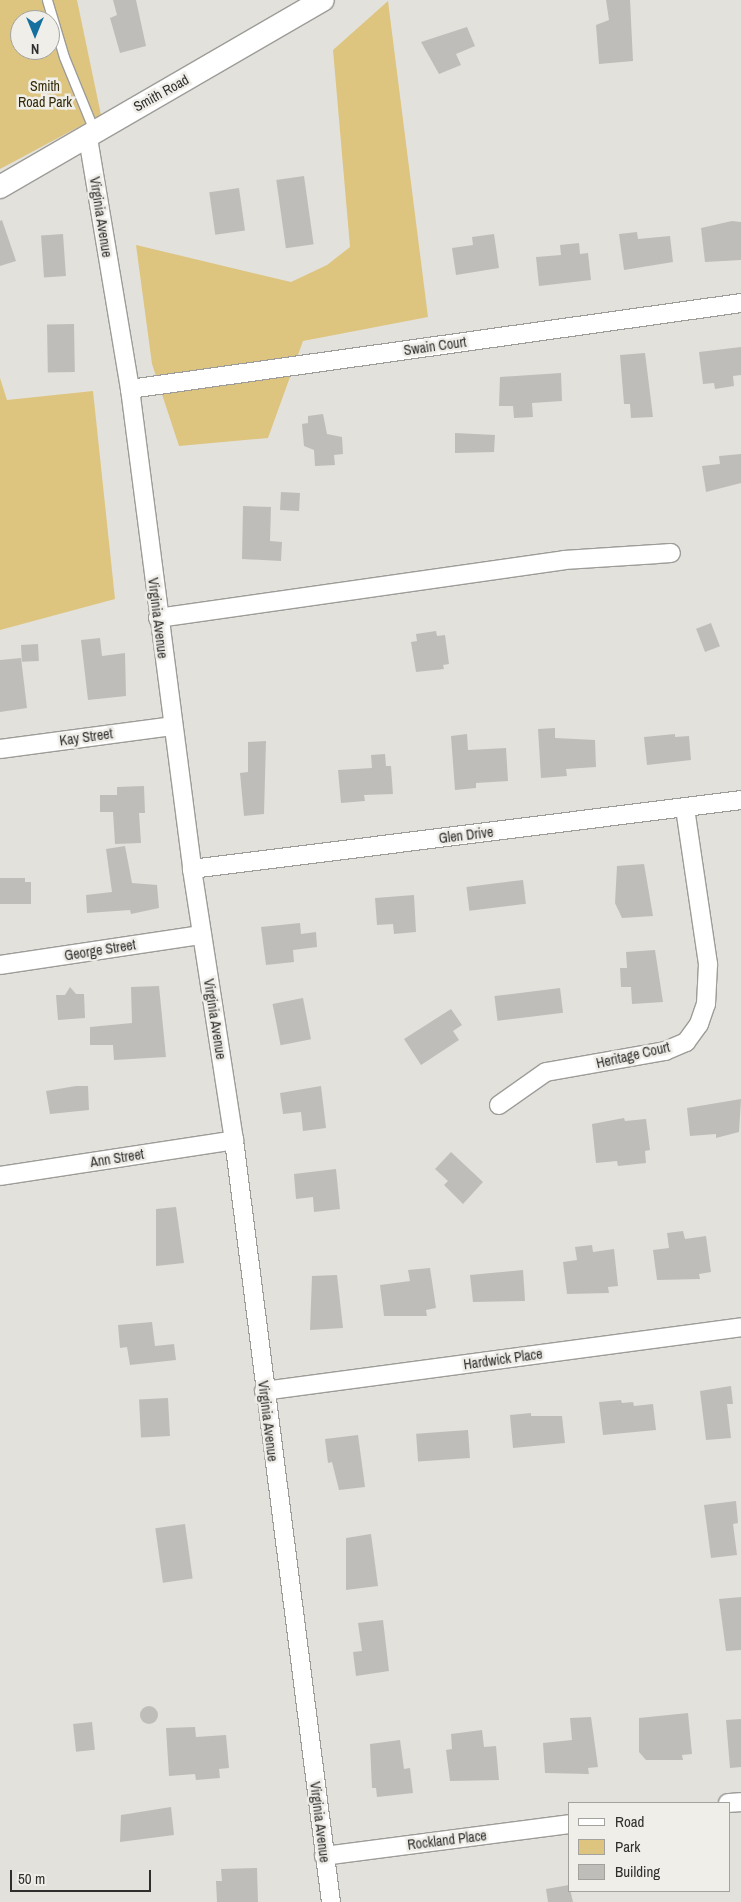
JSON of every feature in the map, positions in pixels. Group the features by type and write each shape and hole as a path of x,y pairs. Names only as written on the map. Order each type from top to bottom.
{"street":[{"name":"Smith Road","path":"0,187 92,136 322,0"},
{"name":"Virginia Avenue","path":"92,136 130,389 172,726 201,934 234,1140 264,1391 331,1902"},
{"name":"Swain Court","path":"130,389 741,303"},
{"path":"158,618 564,560 671,553"},
{"name":"Kay Street","path":"0,749 172,726"},
{"name":"Glen Drive","path":"192,869 741,800"},
{"name":"Heritage Court","path":"499,1105 546,1072 665,1051 686,1042 699,1024 706,1004 708,964 685,808"},
{"name":"George Street","path":"0,965 201,934"},
{"name":"Ann Street","path":"0,1176 234,1140"},
{"name":"Hardwick Place","path":"264,1391 741,1327"},
{"name":"Rockland Place","path":"324,1856 568,1824"}],"lane":[{"path":"47,0 64,57 92,136"}],"green space":[{"name":"Smith Road Park","path":"0,0 77,0 101,115 0,169"},
{"path":"388,1 428,317 303,341 268,438 179,446 152,364 136,245 291,282 327,265 350,247 333,50"},
{"path":"0,378 7,400 93,391 115,599 0,630"}],"building":[{"path":"113,0 136,0 146,46 120,53 110,18 117,15"},
{"path":"606,0 630,0 633,61 599,64 596,25 609,20"},
{"path":"467,27 475,46 456,54 461,65 439,74 421,42"},
{"path":"304,176 314,244 286,248 276,180"},
{"path":"239,188 245,231 215,235 209,192"},
{"path":"2,220 16,261 0,266 0,221"},
{"path":"732,221 741,222 741,260 705,262 701,228"},
{"path":"637,232 638,239 670,236 673,262 624,270 619,234"},
{"path":"63,234 66,276 44,277 41,236"},
{"path":"494,234 499,268 456,275 452,248 473,245 472,237"},
{"path":"579,243 580,254 588,253 591,280 539,286 536,257 561,255 560,245"},
{"path":"47,324 74,324 75,372 48,372"},
{"path":"741,347 741,375 733,376 734,386 715,389 714,383 703,384 699,352"},
{"path":"645,353 653,417 631,418 630,404 624,404 620,355"},
{"path":"561,373 562,401 532,403 533,417 514,418 513,406 499,406 500,377"},
{"path":"323,414 327,434 342,437 343,454 334,455 335,465 315,466 314,450 304,446 302,424 308,423 308,416"},
{"path":"455,433 495,435 494,452 455,453"},
{"path":"741,454 741,483 706,492 702,466 720,464 719,456"},
{"path":"281,492 300,493 299,511 280,510"},
{"path":"243,506 271,507 270,541 282,542 281,561 242,559"},
{"path":"711,623 720,646 705,652 696,629"},
{"path":"436,631 437,636 445,635 449,664 443,665 444,669 416,672 411,642 417,641 416,634"},
{"path":"100,638 102,656 125,653 126,696 88,700 81,640"},
{"path":"38,644 39,661 22,662 21,645"},
{"path":"21,658 27,708 0,712 0,660"},
{"path":"555,728 555,738 595,740 596,767 566,769 567,776 541,778 538,729"},
{"path":"467,734 468,750 506,748 508,781 476,783 476,788 455,790 451,736"},
{"path":"675,734 675,737 689,736 691,760 647,765 644,737"},
{"path":"266,741 264,814 244,816 240,773 248,772 248,742"},
{"path":"385,754 386,766 391,766 393,794 364,795 365,801 341,803 338,770 372,768 371,755"},
{"path":"144,786 145,813 139,813 141,843 115,844 113,812 100,812 100,795 117,795 117,787"},
{"path":"125,846 132,883 157,885 159,908 131,914 130,910 87,913 86,895 112,892 106,849"},
{"path":"644,864 653,916 622,918 615,903 617,866"},
{"path":"0,878 25,878 25,882 31,882 31,904 0,904"},
{"path":"523,880 526,904 469,911 466,887"},
{"path":"414,895 416,932 394,934 393,924 377,925 375,898"},
{"path":"300,923 301,934 316,932 317,947 293,950 294,962 266,965 261,927"},
{"path":"655,950 663,1002 632,1004 631,987 621,987 620,968 627,968 626,952"},
{"path":"159,986 166,1057 114,1060 113,1045 90,1045 90,1027 132,1023 131,987"},
{"path":"70,987 76,994 84,994 85,1018 58,1020 56,995 65,995"},
{"path":"560,988 563,1013 498,1021 494,996"},
{"path":"303,998 311,1039 281,1045 273,1004"},
{"path":"451,1009 462,1025 453,1031 459,1040 421,1065 404,1039"},
{"path":"88,1086 89,1110 50,1114 46,1091"},
{"path":"321,1086 326,1128 303,1131 301,1112 283,1114 280,1093"},
{"path":"741,1099 739,1132 716,1138 716,1134 690,1136 687,1108"},
{"path":"624,1118 625,1121 646,1119 650,1150 645,1151 646,1163 618,1166 617,1161 596,1163 592,1124"},
{"path":"451,1152 483,1182 463,1204 444,1185 448,1181 435,1169"},
{"path":"336,1169 340,1209 314,1212 313,1197 296,1199 294,1174"},
{"path":"176,1207 184,1263 156,1266 156,1209"},
{"path":"683,1231 685,1239 706,1236 711,1272 699,1274 700,1279 657,1280 653,1250 669,1248 667,1233"},
{"path":"592,1245 593,1252 614,1249 618,1286 608,1287 609,1293 567,1294 563,1262 577,1260 575,1247"},
{"path":"430,1268 436,1308 426,1310 427,1316 384,1316 380,1285 410,1281 408,1270"},
{"path":"523,1270 525,1301 473,1302 470,1275"},
{"path":"337,1275 343,1328 310,1330 312,1276"},
{"path":"152,1322 155,1346 174,1344 176,1360 130,1365 127,1347 120,1348 118,1325"},
{"path":"731,1386 733,1404 727,1404 731,1438 706,1440 700,1391"},
{"path":"168,1398 170,1436 141,1437 139,1400"},
{"path":"621,1400 622,1403 633,1402 634,1406 653,1404 656,1430 603,1435 599,1402"},
{"path":"531,1413 531,1416 562,1416 565,1443 513,1448 510,1415"},
{"path":"468,1430 470,1458 418,1462 416,1434"},
{"path":"358,1435 365,1487 339,1490 332,1462 328,1463 325,1439"},
{"path":"736,1501 738,1523 733,1524 737,1555 711,1558 704,1505"},
{"path":"185,1524 193,1578 163,1583 155,1528"},
{"path":"371,1534 378,1586 346,1590 346,1538"},
{"path":"741,1597 741,1650 726,1651 719,1599"},
{"path":"383,1620 389,1671 356,1676 353,1652 362,1651 358,1623"},
{"path":"145,1706 153,1706 158,1711 156,1722 145,1724 140,1719 140,1711"},
{"path":"688,1713 692,1754 682,1755 683,1760 646,1760 639,1752 639,1718"},
{"path":"591,1717 598,1767 588,1768 589,1774 545,1773 543,1743 572,1740 570,1718"},
{"path":"741,1719 741,1767 730,1768 726,1720"},
{"path":"92,1722 95,1750 76,1752 73,1724"},
{"path":"195,1727 196,1737 226,1735 229,1768 219,1769 220,1778 196,1780 195,1774 169,1776 166,1728"},
{"path":"482,1730 484,1747 496,1746 499,1780 450,1781 446,1750 452,1749 451,1734"},
{"path":"400,1740 404,1769 410,1768 413,1793 377,1797 376,1788 372,1788 370,1744"},
{"path":"171,1807 174,1835 120,1842 121,1815"},
{"path":"257,1868 258,1902 217,1902 216,1881 222,1881 221,1869"},
{"path":"568,1885 568,1892 571,1892 573,1902 548,1902 546,1889"}]}
